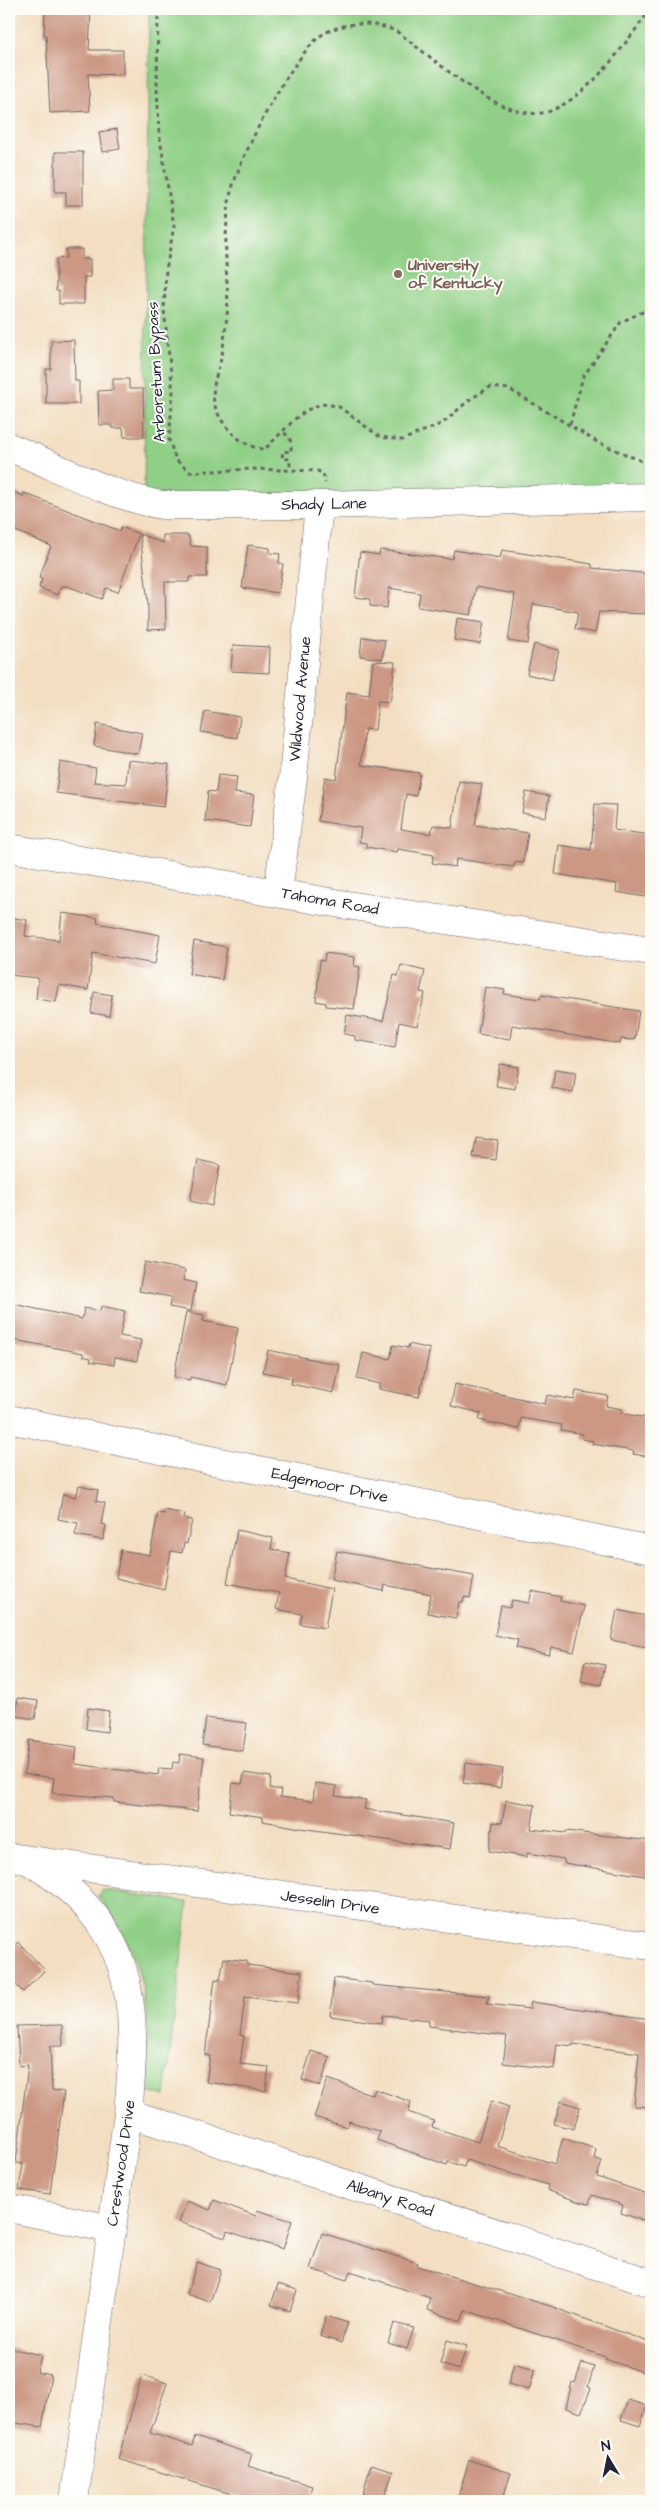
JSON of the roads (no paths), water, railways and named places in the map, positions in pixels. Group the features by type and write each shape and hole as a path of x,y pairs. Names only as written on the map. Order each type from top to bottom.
{"street":[{"name":"Shady Lane","path":"9,447 140,501 186,506 319,505 651,497"},
{"name":"Wildwood Avenue","path":"278,892 293,778 319,505"},
{"name":"Tahoma Road","path":"9,848 347,905 651,950"},
{"name":"Edgemoor Drive","path":"9,1419 651,1550"},
{"name":"Jesselin Drive","path":"19,1859 651,1946"},
{"name":"Crestwood Drive","path":"19,1859 51,1874 82,1902 107,1936 124,1970 133,2027 133,2061 128,2112 74,2501"},
{"name":"Albany Road","path":"128,2112 651,2283"},
{"path":"9,2208 112,2229"}],"place":[{"name":"University of Kentucky","path":"398,274"}]}
